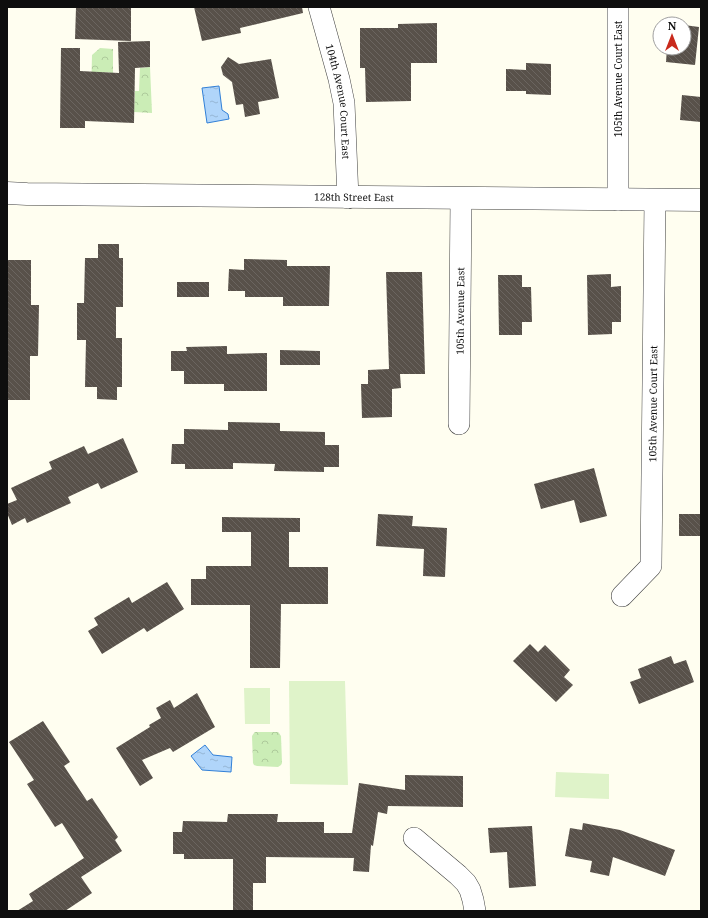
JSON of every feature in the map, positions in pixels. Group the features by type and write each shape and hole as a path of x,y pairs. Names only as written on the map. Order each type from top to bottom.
{"street":[{"name":"104th Avenue Court East","path":"319,7 344,103 348,198"},
{"name":"105th Avenue Court East","path":"618,7 618,200"},
{"name":"128th Street East","path":"7,193 348,198 701,200"},
{"name":"105th Avenue East","path":"459,424 461,199"},
{"name":"105th Avenue Court East","path":"622,596 651,566 655,200"},
{"path":"414,838 466,883 473,900 474,911"}],"green space":[{"path":"100,48 113,49 113,73 105,72 91,97 92,55"},
{"path":"150,67 152,113 134,112 135,91 139,91 140,68"},
{"path":"289,681 345,681 348,785 290,784"},
{"path":"244,688 270,688 270,724 245,724"},
{"path":"255,732 279,733 281,736 281,765 278,767 254,765 252,736"},
{"path":"556,772 609,774 609,799 555,797"}],"water":[{"path":"219,86 222,110 228,114 229,119 207,123 202,88"},
{"path":"205,745 213,755 232,757 231,772 202,770 191,756"}],"building":[{"path":"76,7 131,7 131,41 75,39"},
{"path":"194,7 302,7 303,13 240,28 241,33 202,41"},
{"path":"437,23 437,63 411,63 411,101 366,102 365,68 360,68 360,28 398,28 398,24"},
{"path":"692,26 699,27 695,65 666,62 666,56 692,56"},
{"path":"150,41 150,67 135,68 134,123 85,121 85,128 60,128 61,48 80,48 80,71 119,73 118,42"},
{"path":"228,57 239,64 271,59 279,98 258,102 260,114 245,117 243,104 236,105 232,82 223,75 221,67"},
{"path":"526,63 551,64 551,95 526,94 526,91 506,91 506,69 526,70"},
{"path":"682,95 701,97 701,122 680,120"},
{"path":"98,244 119,244 119,258 123,258 123,307 116,307 116,338 122,338 122,387 117,387 117,400 97,399 97,387 85,387 86,340 77,340 77,303 84,303 85,258 98,258"},
{"path":"244,259 287,260 287,266 330,266 329,306 283,306 283,297 245,297 245,291 228,291 229,269 244,270"},
{"path":"7,260 31,260 31,305 39,305 38,356 30,356 30,400 7,400"},
{"path":"386,272 422,272 425,374 400,374 401,388 392,389 392,417 362,418 361,384 368,384 368,370 389,369"},
{"path":"611,274 611,287 621,286 621,322 612,322 612,334 588,335 587,275"},
{"path":"498,275 522,275 522,287 531,287 532,322 522,322 522,335 499,335"},
{"path":"177,282 209,282 209,297 177,297"},
{"path":"227,346 227,354 267,353 267,391 224,391 224,384 184,384 184,371 171,371 171,351 187,351 186,347"},
{"path":"280,350 320,351 320,365 280,365"},
{"path":"228,422 280,423 280,431 325,432 325,445 339,445 339,467 324,467 324,472 274,471 275,464 233,463 233,469 185,469 185,464 171,464 172,444 184,444 184,429 228,430"},
{"path":"123,438 138,472 101,489 98,483 68,497 71,503 27,523 25,518 12,525 7,513 7,504 17,500 11,488 52,469 49,462 84,446 88,454"},
{"path":"594,468 607,516 580,523 574,500 541,509 534,484"},
{"path":"378,514 413,516 412,526 447,528 445,577 423,576 424,549 376,546"},
{"path":"679,514 701,514 701,536 679,536"},
{"path":"222,517 300,518 300,532 289,532 289,567 328,567 328,604 281,604 280,668 250,668 250,605 191,605 191,579 206,579 206,566 251,566 251,532 222,532"},
{"path":"167,582 184,609 147,632 144,628 102,654 88,631 98,625 94,618 129,597 132,603"},
{"path":"530,644 538,652 545,645 570,670 564,677 573,685 556,702 513,661"},
{"path":"671,656 674,664 686,660 694,682 639,704 630,682 641,678 638,669"},
{"path":"197,693 215,727 173,752 170,748 142,760 153,778 140,786 116,748 150,727 149,725 161,718 156,708 170,700 174,708"},
{"path":"43,721 70,762 64,766 87,801 92,798 118,837 115,840 122,851 81,877 92,893 65,911 17,911 33,901 29,894 84,858 62,823 55,827 27,784 34,780 9,742"},
{"path":"405,775 463,776 463,807 388,806 387,814 378,812 373,846 371,845 369,872 353,871 354,858 266,857 266,883 253,883 253,911 233,911 233,859 184,859 184,854 173,854 173,832 182,832 183,821 227,822 228,814 278,814 277,822 324,822 324,833 352,833 359,783 405,790"},
{"path":"583,823 620,830 675,850 665,876 613,857 609,876 590,872 592,861 565,856 570,828 582,830"},
{"path":"532,826 536,886 509,888 507,852 490,853 488,828"}]}
